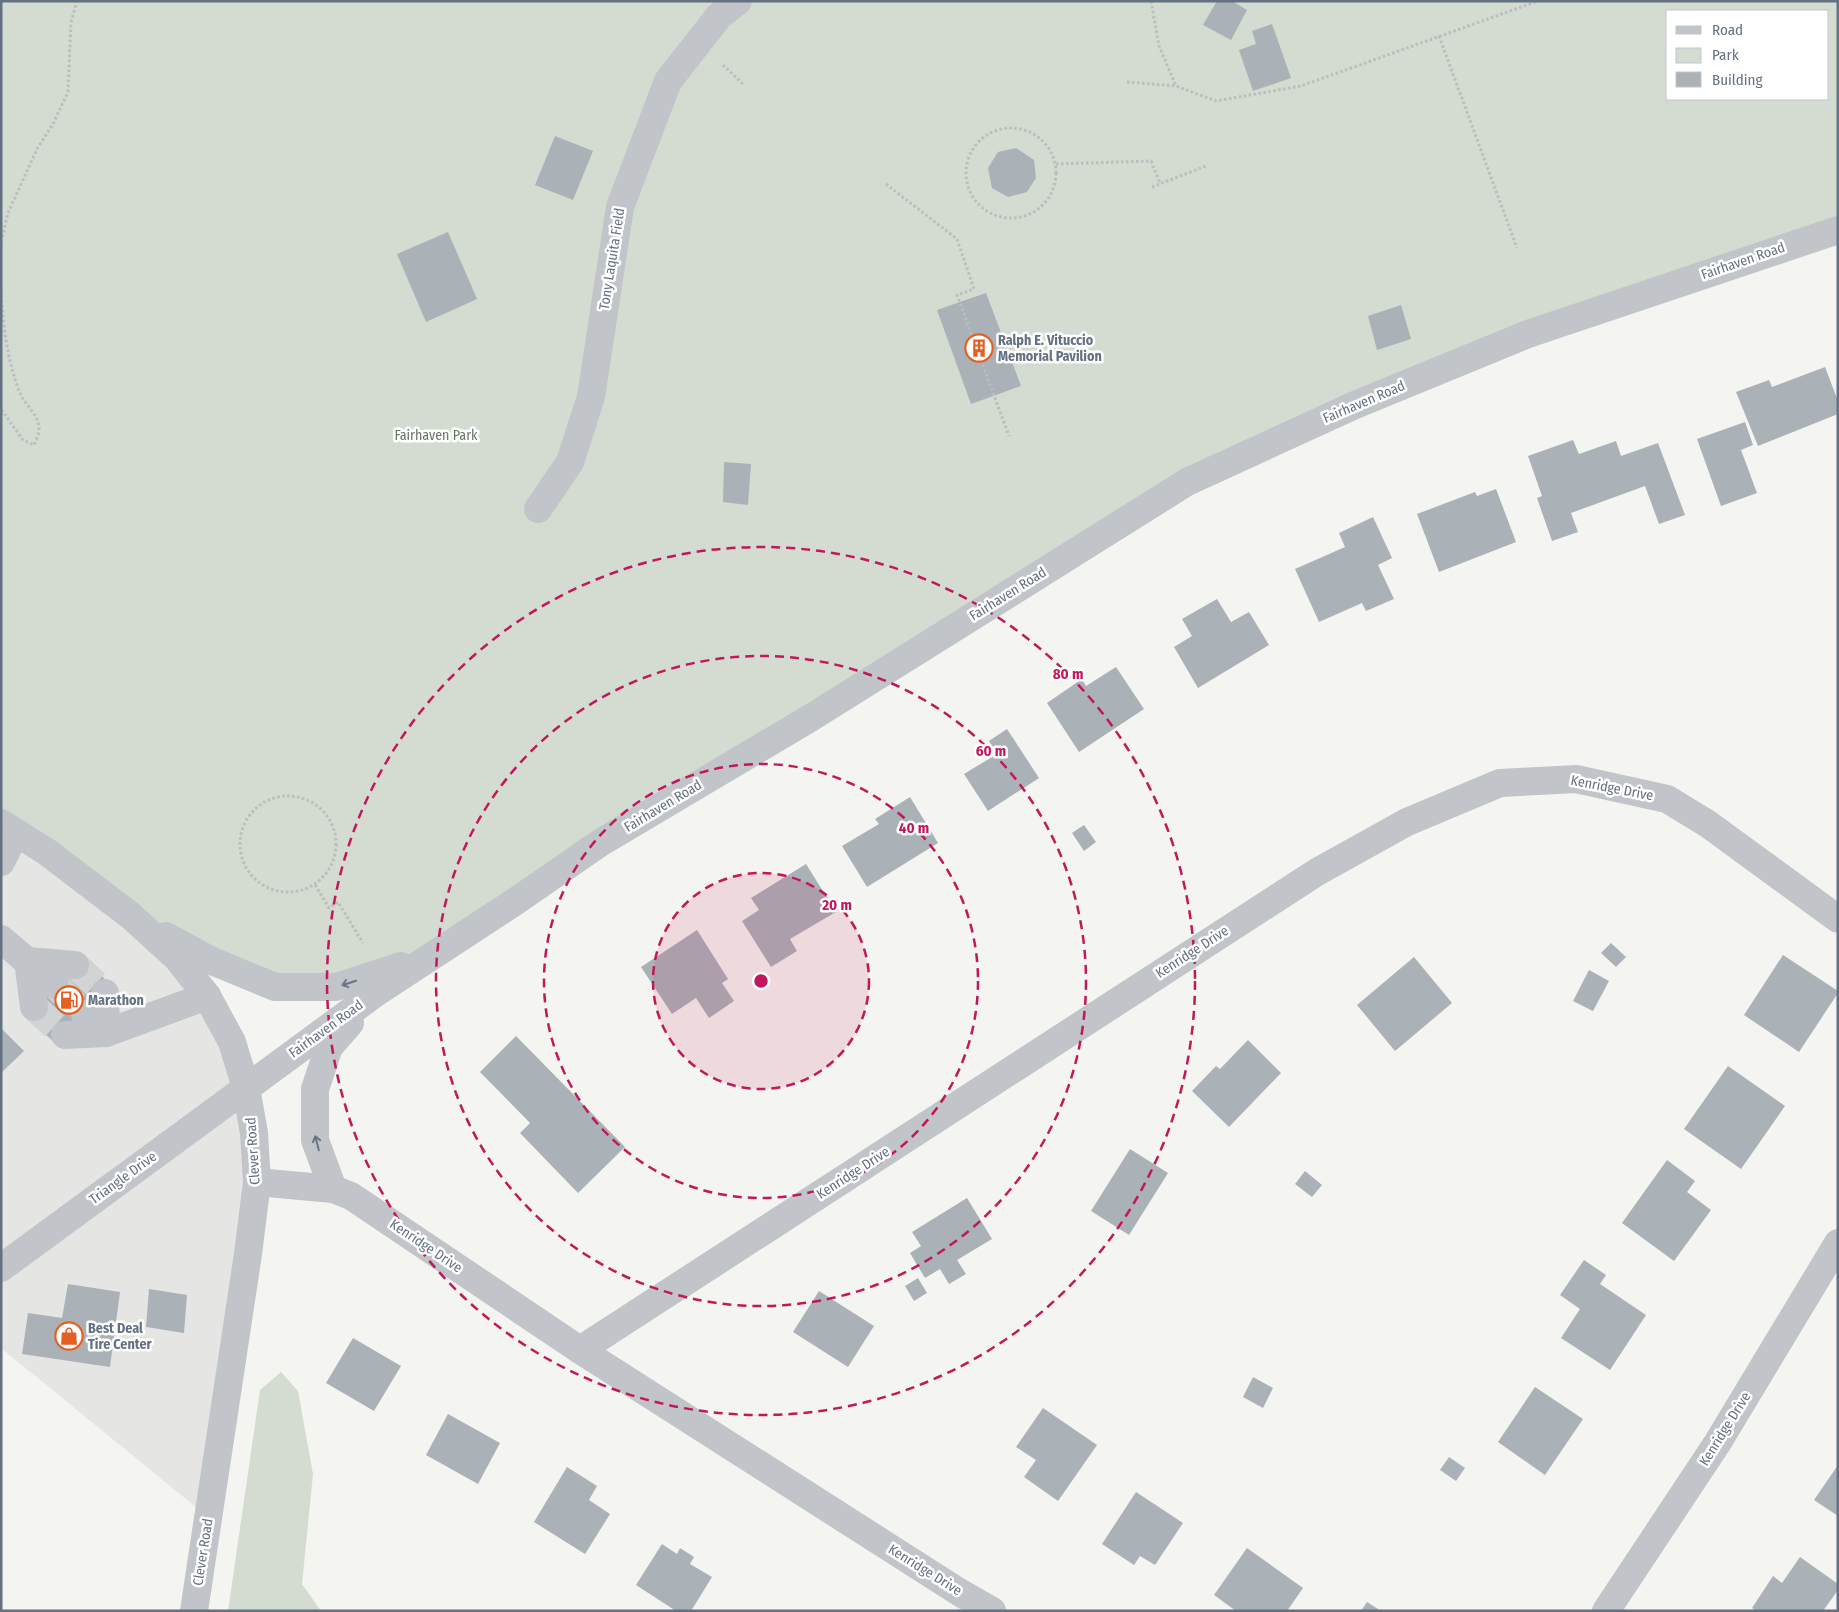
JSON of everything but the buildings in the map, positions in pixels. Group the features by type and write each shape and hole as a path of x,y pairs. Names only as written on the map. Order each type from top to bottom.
{"street":[{"name":"Tony Laquita Field","path":"538,509 570,462 591,397 620,207 668,81 719,16 738,1"},
{"name":"Fairhaven Road","path":"246,1088 377,992 516,901 600,843 812,717 1187,482 1355,405 1528,334 1838,230"},
{"name":"Kenridge Drive","path":"580,1350 1317,872 1407,822 1500,783 1576,779 1668,799 1708,824 1838,919"},
{"path":"1,862 8,827"},
{"name":"Clever Road","path":"8,827 47,852 131,916 178,959 207,996 232,1042 246,1088 254,1133 256,1182 248,1254 194,1611"},
{"path":"131,916 212,961 275,987 336,987 428,957"},
{"path":"1,939 55,985"},
{"path":"28,961 75,965"},
{"path":"28,961 34,1007"},
{"path":"333,1189 315,1140 315,1089 330,1047 377,992"},
{"path":"105,993 106,1033"},
{"path":"64,1035 106,1033 207,996"},
{"path":"85,1014 106,1033"},
{"name":"Triangle Drive","path":"1,1268 246,1088"},
{"name":"Kenridge Drive","path":"256,1182 333,1189 351,1196 580,1350 992,1611"},
{"name":"Kenridge Drive","path":"1606,1611 1718,1442 1838,1243"}],"path":[{"path":"1,242 8,213 37,149 53,124 68,92 71,22 77,1"},
{"path":"1151,1 1159,46 1176,86"},
{"path":"1127,82 1176,86 1216,101 1301,86 1538,1"},
{"path":"1440,36 1517,248"},
{"path":"1012,128 1027,130 1040,138 1050,150 1056,164 1056,179 1052,193 1044,205 1032,214 1018,219 989,214 978,204 970,192 966,178 967,162 973,149 983,137 997,130 1012,128"},
{"path":"1056,164 1151,161 1160,183"},
{"path":"1152,187 1206,166"},
{"path":"886,184 957,239 974,289 957,295 1009,436"},
{"path":"1,290 9,356 20,394 32,410 40,429 34,445 23,440 1,409"},
{"path":"291,796 311,802 323,810 331,822 336,835 336,849 332,863 325,875 315,885 300,892 284,892 269,888 255,880 246,867 240,852 240,836 246,820 256,808 270,800 291,796"},
{"path":"315,885 329,908 338,902 366,948"}],"shaded area":[{"path":"1,823 207,996 254,1133 208,1517 1,1348"}],"green space":[{"name":"Fairhaven Park","path":"1,1 1838,1 1838,230 1804,240 1187,482 428,957 336,987 212,961 1,823"},
{"path":"281,1372 298,1391 313,1474 302,1584 321,1611 228,1611 260,1390"}],"tunnel":[{"path":"75,965 105,993"},
{"path":"55,985 85,1014"},
{"path":"34,1007 65,1035"}],"place":[{"name":"Ralph E. Vituccio Memorial Pavilion","path":"979,348"},
{"name":"Marathon","path":"69,1000"},
{"name":"Best Deal Tire Center","path":"69,1336"}]}
